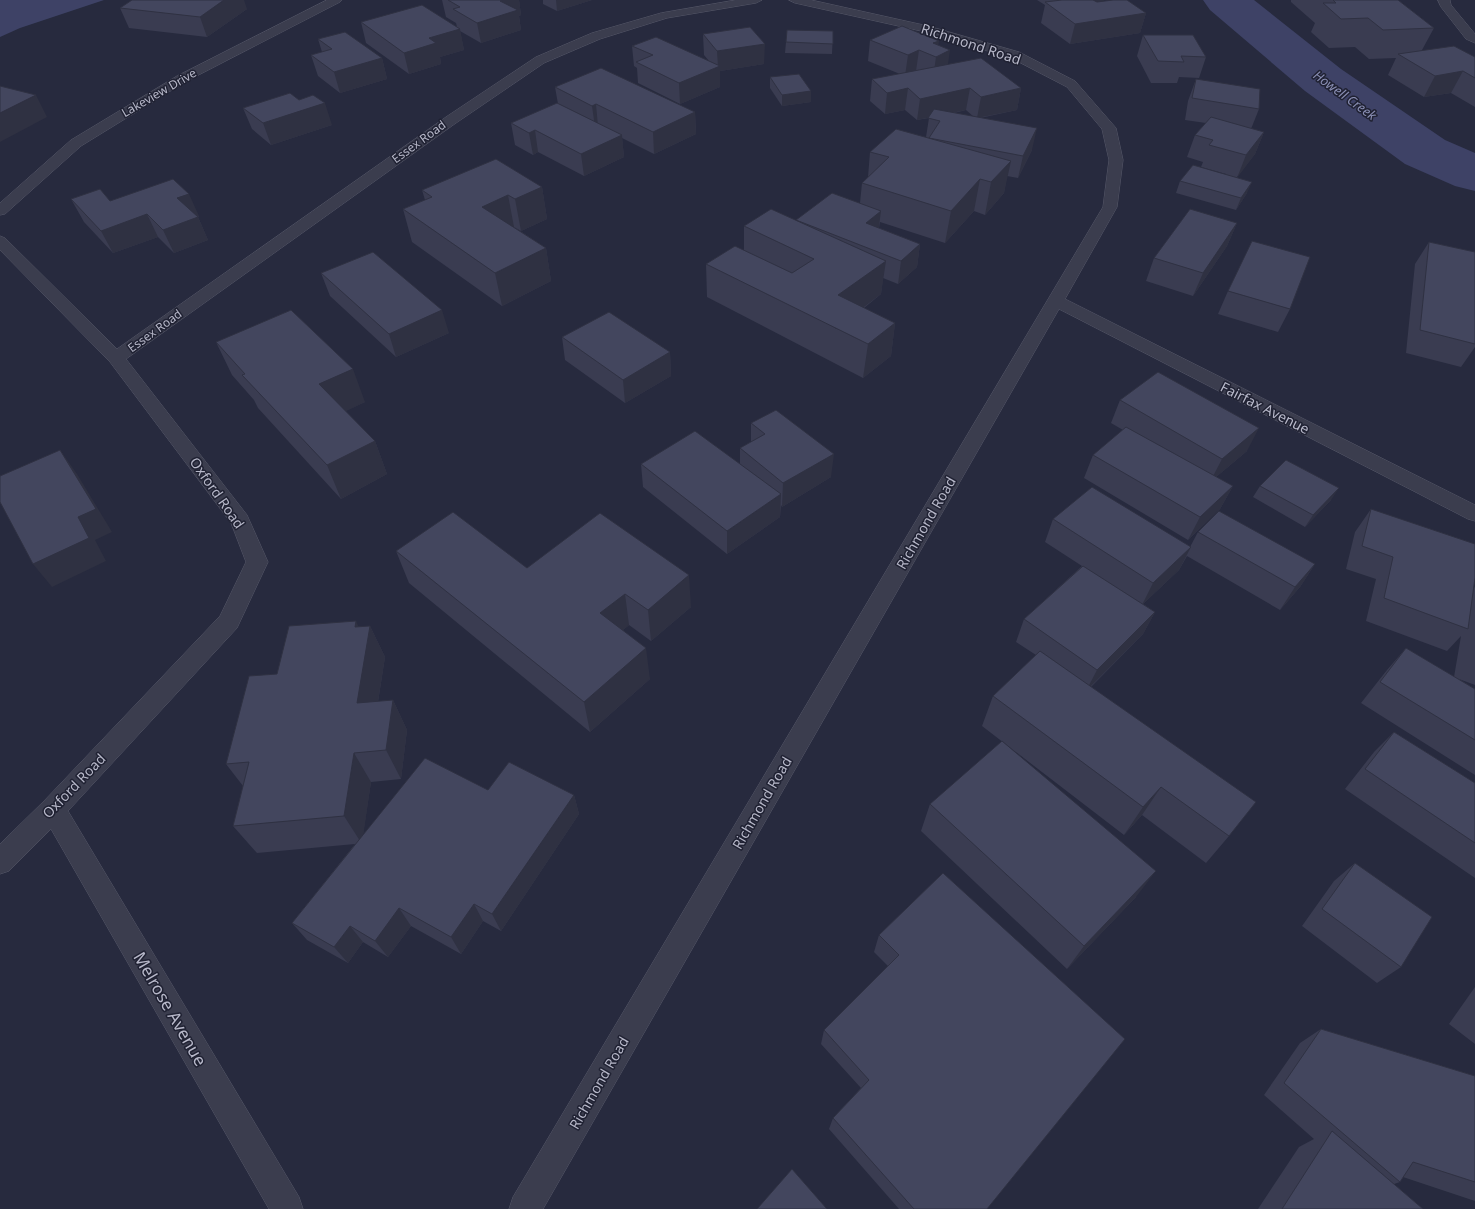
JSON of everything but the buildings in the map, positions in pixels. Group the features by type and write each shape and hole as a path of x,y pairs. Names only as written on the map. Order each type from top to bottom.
{"street":[{"name":"Lakeview Drive","path":"0,211 76,143 181,79 336,0"},
{"name":"Essex Road","path":"116,358 451,120 540,60 596,36 664,15 756,0"},
{"name":"Richmond Road","path":"525,1209 1110,207 1116,160 1109,128 1072,84 1007,53 924,28 795,0"},
{"path":"1444,0 1445,5 1470,36 1475,39"},
{"name":"Oxford Road","path":"0,241 116,358 240,520 257,562 229,622 53,809 0,862"},
{"name":"Fairfax Avenue","path":"1056,301 1475,514"},
{"name":"Melrose Avenue","path":"53,809 287,1209"}],"water":[{"path":"0,0 104,0 20,28 0,37"}],"waterway":[{"name":"Howell Creek","path":"1226,0 1323,80 1425,152 1475,174"}]}
